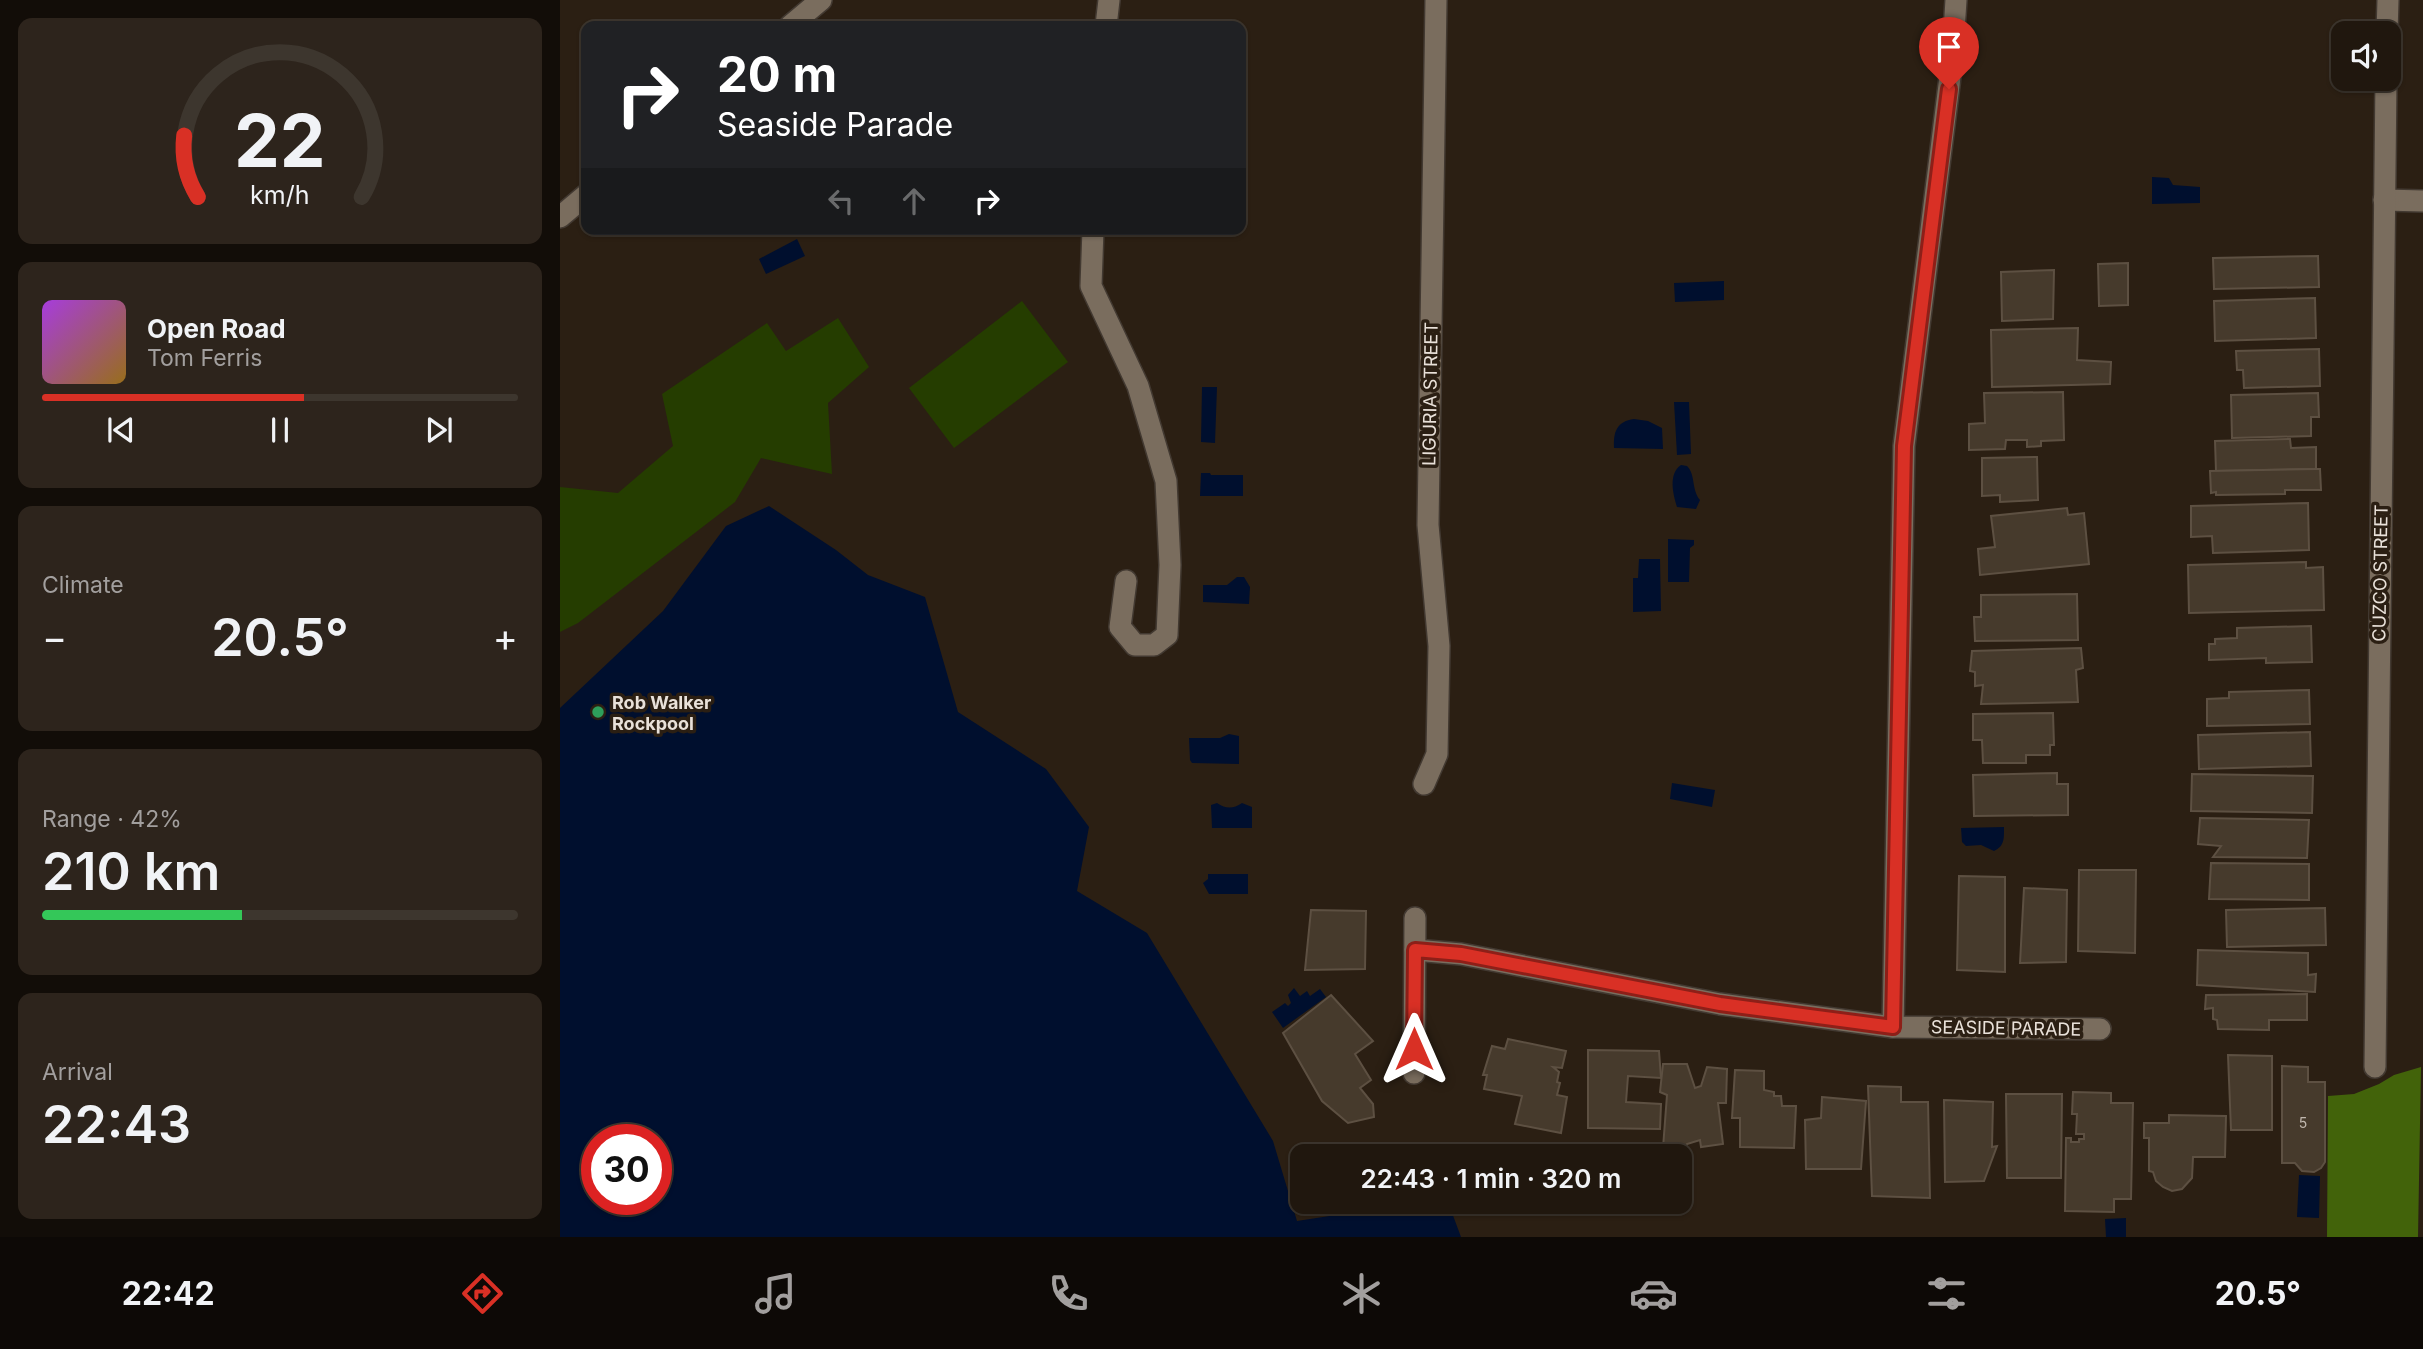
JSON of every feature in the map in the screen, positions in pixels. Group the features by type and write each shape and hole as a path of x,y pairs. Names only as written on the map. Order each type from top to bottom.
{"street":[{"path":"796,21 821,0"},
{"path":"1107,21 1109,0"},
{"name":"LIGURIA STREET","path":"1424,784 1437,754 1439,646 1428,525 1436,0"},
{"path":"1893,1027 1904,446 1952,61 1956,0"},
{"path":"2387,21 2388,0"},
{"name":"CUZCO STREET","path":"2375,1067 2386,91"},
{"path":"560,217 581,199"},
{"path":"2384,200 2423,201"},
{"path":"1093,235 1091,286 1138,386 1166,481 1170,565 1167,635 1154,645 1135,645 1120,627 1126,581"},
{"path":"1414,1073 1415,918"},
{"name":"SEASIDE PARADE","path":"1415,950 1461,954 1720,1004 1893,1027 2100,1029"}],"green space":[{"path":"1022,301 1068,362 954,448 909,388"},
{"path":"838,318 869,367 828,403 832,474 761,458 735,502 578,623 560,632 560,487 618,493 673,446 662,394 767,323 786,351"},
{"path":"2421,1067 2418,1237 2327,1237 2328,1096 2354,1094 2394,1075"}],"water":[{"path":"2152,177 2169,178 2173,185 2200,187 2200,203 2152,204"},
{"path":"797,239 805,256 766,274 759,259"},
{"path":"1724,281 1724,300 1675,302 1674,283"},
{"path":"1202,387 1217,387 1215,443 1201,442"},
{"path":"1674,402 1689,402 1691,454 1677,455"},
{"path":"1634,419 1648,421 1662,428 1663,449 1614,448 1617,428"},
{"path":"1681,465 1687,466 1692,474 1695,491 1700,500 1696,509 1677,507 1673,479"},
{"path":"1201,473 1243,475 1243,496 1200,496"},
{"path":"769,506 836,550 868,575 925,597 958,712 1046,769 1089,827 1077,891 1147,933 1273,1141 1290,1198 1290,1214 1295,1214 1297,1221 1342,1214 1452,1214 1461,1237 560,1237 560,708 663,611 726,526"},
{"path":"1668,539 1694,540 1694,545 1690,548 1689,582 1668,582"},
{"path":"1639,559 1660,559 1661,611 1633,612 1633,578 1638,578"},
{"path":"1237,577 1244,577 1250,587 1249,604 1203,602 1203,585 1227,585"},
{"path":"1229,734 1239,736 1239,764 1192,763 1189,738 1220,738"},
{"path":"1672,783 1715,790 1712,807 1670,799"},
{"path":"1217,803 1226,807 1242,803 1252,807 1252,828 1212,828 1211,805"},
{"path":"2004,827 2002,844 1994,851 1981,845 1966,846 1962,842 1961,828"},
{"path":"1208,874 1248,874 1248,894 1209,894 1203,883 1208,879"},
{"path":"1294,988 1300,996 1307,991 1310,996 1320,989 1326,997 1283,1028 1272,1012 1285,1003 1288,1006 1291,1003 1288,995"},
{"path":"2299,1175 2320,1176 2319,1218 2297,1217"},
{"path":"2126,1218 2126,1237 2106,1237 2105,1219"}],"building":[{"path":"2318,256 2319,287 2214,289 2213,258"},
{"path":"2128,263 2128,305 2099,306 2098,264"},
{"path":"2054,270 2053,319 2002,321 2001,272"},
{"path":"2315,298 2316,338 2215,341 2214,301"},
{"path":"2078,328 2077,360 2111,362 2110,384 1992,387 1991,330"},
{"path":"2319,349 2320,386 2244,388 2243,370 2237,370 2236,351"},
{"path":"2063,392 2064,440 2041,441 2041,446 2027,447 2027,440 2006,440 2005,449 1969,450 1969,424 1985,423 1984,393"},
{"path":"2318,393 2319,417 2311,417 2311,436 2232,438 2231,395"},
{"path":"2290,439 2291,448 2316,447 2316,469 2216,471 2215,441"},
{"path":"2037,457 2038,500 2000,502 2000,495 1982,496 1982,458"},
{"path":"2320,469 2321,490 2285,490 2285,494 2211,493 2210,471"},
{"path":"2308,503 2309,550 2213,553 2212,536 2191,537 2191,506"},
{"path":"2067,508 2068,515 2084,513 2089,564 1980,575 1978,549 1995,547 1991,516"},
{"path":"2306,562 2306,568 2323,567 2324,610 2189,613 2188,565"},
{"path":"2077,594 2078,640 1975,641 1974,617 1981,617 1981,595"},
{"path":"2311,626 2312,662 2266,663 2266,658 2209,660 2209,644 2215,644 2215,639 2237,638 2237,628"},
{"path":"2081,648 2083,668 2076,670 2078,702 1981,704 1983,685 1975,686 1975,672 1970,671 1972,651"},
{"path":"2309,690 2310,724 2207,726 2207,699 2229,698 2229,692"},
{"path":"2053,713 2054,745 2050,745 2050,755 2026,755 2026,763 1983,763 1982,740 1973,740 1973,714"},
{"path":"2310,732 2311,766 2199,769 2198,735"},
{"path":"2057,773 2057,784 2068,784 2068,815 1974,816 1973,775"},
{"path":"2192,774 2313,776 2312,813 2191,811"},
{"path":"2200,818 2309,820 2307,858 2213,857 2221,846 2198,844"},
{"path":"2211,863 2309,864 2309,900 2209,899"},
{"path":"2079,870 2136,870 2135,953 2078,951"},
{"path":"1959,876 2005,877 2005,972 1957,970"},
{"path":"2024,888 2067,890 2066,962 2020,963"},
{"path":"2325,908 2326,945 2227,947 2226,910"},
{"path":"1311,910 1366,911 1365,969 1305,970"},
{"path":"2198,950 2308,953 2308,975 2316,974 2315,992 2197,985"},
{"path":"2307,994 2307,1020 2269,1020 2269,1030 2218,1029 2217,1020 2213,1019 2213,1008 2205,1009 2206,995"},
{"path":"1331,995 1373,1041 1355,1054 1371,1080 1360,1088 1373,1104 1374,1117 1348,1123 1322,1101 1283,1033"},
{"path":"1508,1039 1566,1051 1562,1068 1553,1067 1559,1072 1557,1095 1567,1097 1561,1133 1515,1124 1522,1096 1484,1089 1487,1075 1483,1075 1492,1046 1505,1049"},
{"path":"1588,1050 1659,1051 1661,1078 1628,1076 1626,1102 1661,1104 1660,1129 1588,1128"},
{"path":"2228,1055 2272,1056 2272,1130 2231,1130"},
{"path":"1663,1064 1687,1064 1695,1088 1701,1086 1707,1067 1727,1069 1726,1103 1718,1103 1723,1144 1701,1147 1700,1140 1687,1144 1663,1144 1667,1095 1660,1092"},
{"path":"2282,1066 2308,1067 2308,1082 2325,1082 2325,1162 2314,1172 2302,1171 2295,1163 2282,1163"},
{"path":"1735,1070 1764,1071 1764,1090 1774,1092 1774,1096 1781,1096 1782,1106 1796,1106 1794,1148 1740,1147 1740,1118 1732,1118"},
{"path":"1868,1086 1901,1087 1901,1102 1928,1102 1930,1198 1872,1196"},
{"path":"2073,1092 2111,1093 2111,1103 2133,1103 2131,1199 2114,1199 2114,1212 2065,1211 2066,1138 2071,1138 2071,1142 2084,1139 2084,1134 2076,1134 2077,1114 2072,1114"},
{"path":"2006,1094 2062,1094 2061,1178 2007,1178"},
{"path":"1822,1097 1866,1101 1861,1169 1806,1169 1805,1120 1821,1118"},
{"path":"1944,1100 1993,1102 1992,1147 1997,1146 1984,1181 1945,1182"},
{"path":"2169,1115 2226,1116 2225,1157 2193,1157 2192,1178 2182,1189 2172,1191 2156,1181 2153,1172 2149,1171 2149,1138 2144,1138 2144,1123 2169,1123"}],"place":[{"name":"Rob Walker Rockpool","path":"598,712"}],"route":[{"path":"1414,1049 1415,950 1461,954 1720,1004 1893,1027 1904,446 1949,89"}]}
